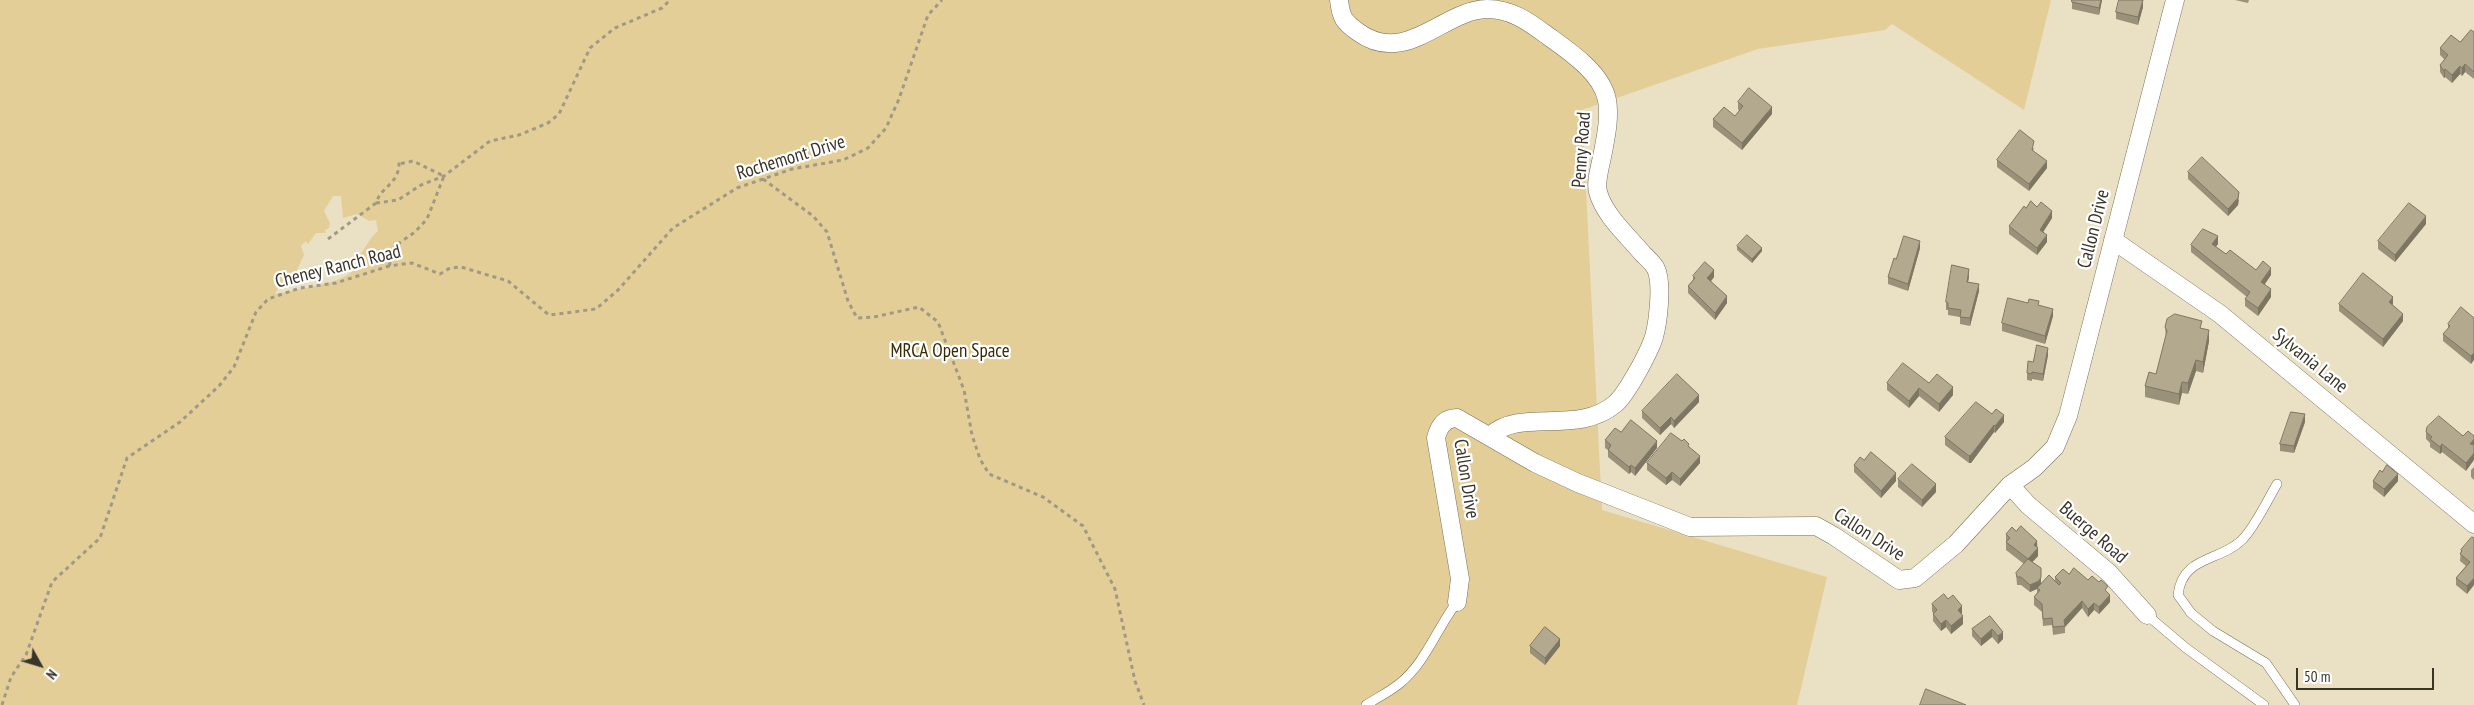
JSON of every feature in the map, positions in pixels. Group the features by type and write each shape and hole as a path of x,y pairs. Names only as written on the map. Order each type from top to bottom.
{"street":[{"name":"Penny Road","path":"1339,0 1341,17 1350,26 1362,35 1375,41 1390,43 1412,40 1472,11 1485,9 1508,11 1519,16 1550,37 1592,72 1607,99 1608,118 1597,188 1608,212 1656,269 1660,292 1652,344 1633,379 1616,404 1574,422 1513,424 1499,427 1490,436"},
{"name":"Callon Drive","path":"1457,602 1460,579 1436,438 1439,427 1449,418 1458,418 1535,463 1578,483 1690,527 1816,526 1899,580 1916,578 1956,544 2010,485 2034,468 2056,446 2068,416 2175,0"},
{"name":"Sylvania Lane","path":"2113,240 2220,314 2474,524"},
{"name":"Buerge Road","path":"2010,485 2028,505 2109,573 2147,615"}],"lane":[{"path":"2277,484 2244,538 2231,550 2194,566 2180,582 2178,595 2191,613 2213,631 2266,663 2295,705"},
{"path":"1366,705 1400,684 1422,658 1457,602"},
{"path":"2147,615 2186,648 2264,705"}],"path":[{"path":"328,239 376,203 398,200 421,185 444,176 490,141 519,135 548,123 559,114 590,48 615,28 662,8 670,0"},
{"name":"Rochemont Drive","path":"569,312 596,309 618,290 673,228 737,188 792,169 843,160 868,148 886,128 899,99 928,15 942,0"},
{"path":"376,203 378,197 397,177 399,162 413,161 444,176"},
{"path":"389,266 395,246 415,232 427,219 444,176"},
{"path":"763,179 813,216 827,232 848,301 857,318 874,318 920,307 938,322 964,390 972,435 980,459 989,474 1043,497 1083,526 1115,589 1135,681 1144,705"},
{"name":"Cheney Ranch Road","path":"2,705 11,677 26,654 52,582 100,538 127,458 180,422 219,386 234,367 256,312 268,299 300,288 336,283 389,266 412,263 440,274 450,268 461,267 508,281 550,315 569,312"}],"green space":[{"name":"MRCA Open Space","path":"0,0 2051,0 2024,110 1892,24 1885,30 1758,49 1582,110 1602,510 1827,577 1797,705 0,705","holes":["333,196 341,196 343,218 357,214 369,221 376,220 378,231 356,259 354,269 348,275 329,283 275,294 280,285 295,274 304,255 301,246 306,241 308,244 316,233 326,233 325,230 329,228 330,223 324,211"]}],"building":[{"path":"2072,0 2101,0 2099,8 2072,2"},
{"path":"2119,0 2143,0 2138,17 2116,12"},
{"path":"2471,30 2474,32 2474,72 2465,64 2462,68 2460,66 2452,75 2445,69 2444,71 2440,65 2448,55 2440,48 2451,35 2460,42"},
{"path":"1749,88 1772,107 1742,143 1713,119 1724,107 1735,116 1743,106 1738,102"},
{"path":"2020,130 2034,141 2032,150 2047,161 2029,184 1997,160"},
{"path":"2202,157 2239,192 2238,198 2228,209 2188,172"},
{"path":"2031,201 2037,207 2041,202 2052,211 2040,230 2047,235 2037,248 2009,226 2024,206 2026,208"},
{"path":"2409,203 2426,216 2395,255 2378,241"},
{"path":"2203,229 2218,236 2212,244 2226,254 2230,250 2256,270 2263,261 2271,268 2261,282 2271,289 2258,308 2245,299 2250,292 2191,245"},
{"path":"1747,235 1762,248 1752,259 1737,246"},
{"path":"1904,236 1920,241 1908,284 1888,277"},
{"path":"1705,262 1714,270 1707,278 1727,296 1715,313 1688,286 1695,278 1693,276"},
{"path":"1952,265 1969,269 1967,282 1979,284 1970,318 1960,317 1961,310 1948,308 1948,303 1946,302"},
{"path":"2363,273 2393,297 2389,302 2403,314 2383,339 2339,304"},
{"path":"2008,298 2028,303 2029,299 2039,301 2038,305 2053,309 2045,336 2002,323"},
{"path":"2461,307 2474,318 2474,353 2471,356 2443,334"},
{"path":"2175,314 2202,321 2200,328 2209,330 2203,362 2196,360 2188,383 2182,382 2179,394 2145,386 2149,372 2156,374 2167,331 2165,327 2167,319"},
{"path":"2037,345 2048,348 2043,374 2027,373 2028,361 2033,362"},
{"path":"1903,363 1929,383 1937,374 1953,387 1939,404 1919,388 1909,401 1887,383"},
{"path":"1677,374 1699,395 1674,421 1671,417 1660,428 1642,411"},
{"path":"1976,402 1992,414 1996,409 2004,415 1969,456 1945,437"},
{"path":"2291,412 2305,414 2294,446 2280,444"},
{"path":"2439,416 2463,436 2468,431 2474,436 2470,444 2474,445 2474,453 2466,463 2442,444 2440,447 2430,439 2432,437 2426,432 2427,427"},
{"path":"1631,420 1657,441 1635,468 1631,465 1629,467 1608,450 1611,445 1605,440 1615,428 1621,432"},
{"path":"1671,433 1682,441 1684,439 1689,444 1688,446 1700,456 1680,479 1672,472 1666,478 1647,463"},
{"path":"1871,452 1896,473 1881,491 1854,465 1860,457 1864,460"},
{"path":"1912,464 1936,484 1922,500 1898,479"},
{"path":"2387,465 2398,474 2384,489 2373,481 2380,470 2382,472"},
{"path":"2021,526 2037,541 2034,545 2038,548 2028,559 2006,542 2010,538 2006,534 2012,527 2016,531"},
{"path":"2472,537 2474,538 2474,578 2467,586 2456,578 2470,562 2460,554"},
{"path":"2028,559 2041,568 2039,581 2030,585 2021,577 2017,577 2016,573"},
{"path":"2074,568 2088,580 2092,576 2099,582 2101,580 2108,586 2105,590 2110,595 2099,607 2094,603 2088,609 2082,601 2064,620 2065,626 2053,627 2052,618 2043,619 2042,604 2034,597 2040,590 2037,588 2049,575 2059,585 2061,583 2055,577 2063,569 2069,574"},
{"path":"1944,594 1948,599 1953,595 1962,606 1958,610 1963,616 1951,626 1946,620 1941,624 1933,614 1937,610 1932,604"},
{"path":"1990,616 2003,632 1998,636 1992,629 1981,639 1972,629"},
{"path":"1545,627 1560,639 1545,658 1530,646"},
{"path":"1926,689 1966,705 1920,705"}]}
